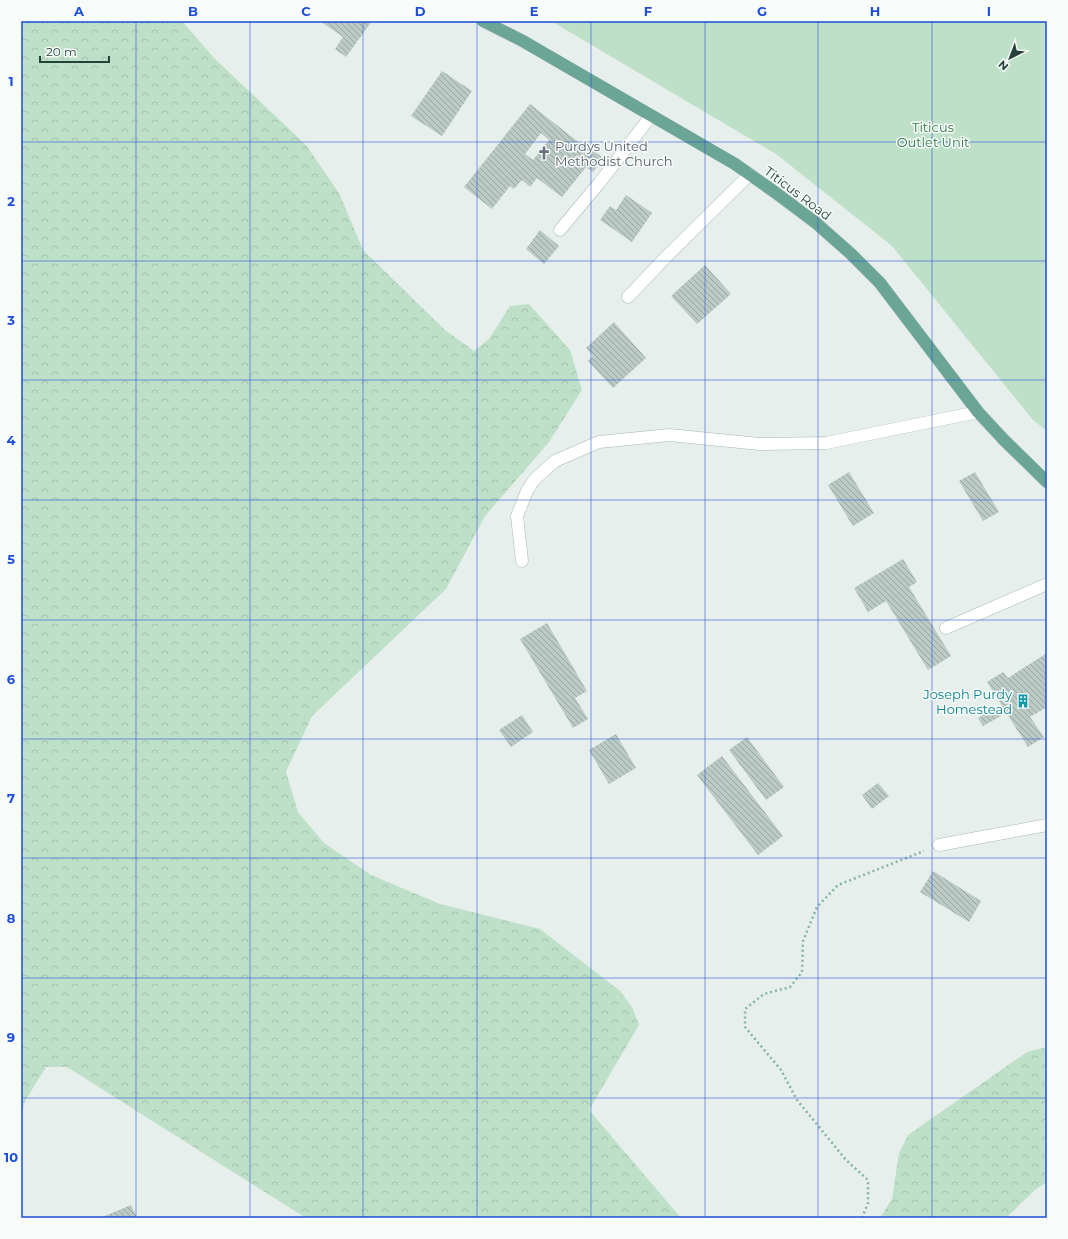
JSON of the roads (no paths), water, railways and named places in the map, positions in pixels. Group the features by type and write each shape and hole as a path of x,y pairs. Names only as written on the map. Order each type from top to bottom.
{"main road":[{"name":"Titicus Road","path":"483,21 521,40 735,164 776,192 816,223 850,253 880,283 978,412 1047,482"},
{"name":"Titicus Road","path":"1030,466 1047,476"}],"lane":[{"path":"560,230 600,182 651,116"},
{"path":"628,296 750,174"},
{"path":"522,561 517,516 527,491 534,480 555,461 599,442 669,435 760,444 826,443 978,412"},
{"path":"946,628 1047,584"},
{"path":"939,845 1047,825"}],"place":[{"name":"Purdys United Methodist Church","path":"544,153"},
{"name":"Joseph Purdy Homestead","path":"1023,701"}],"park label":[{"name":"Titicus Outlet Unit","path":"933,134"}]}
